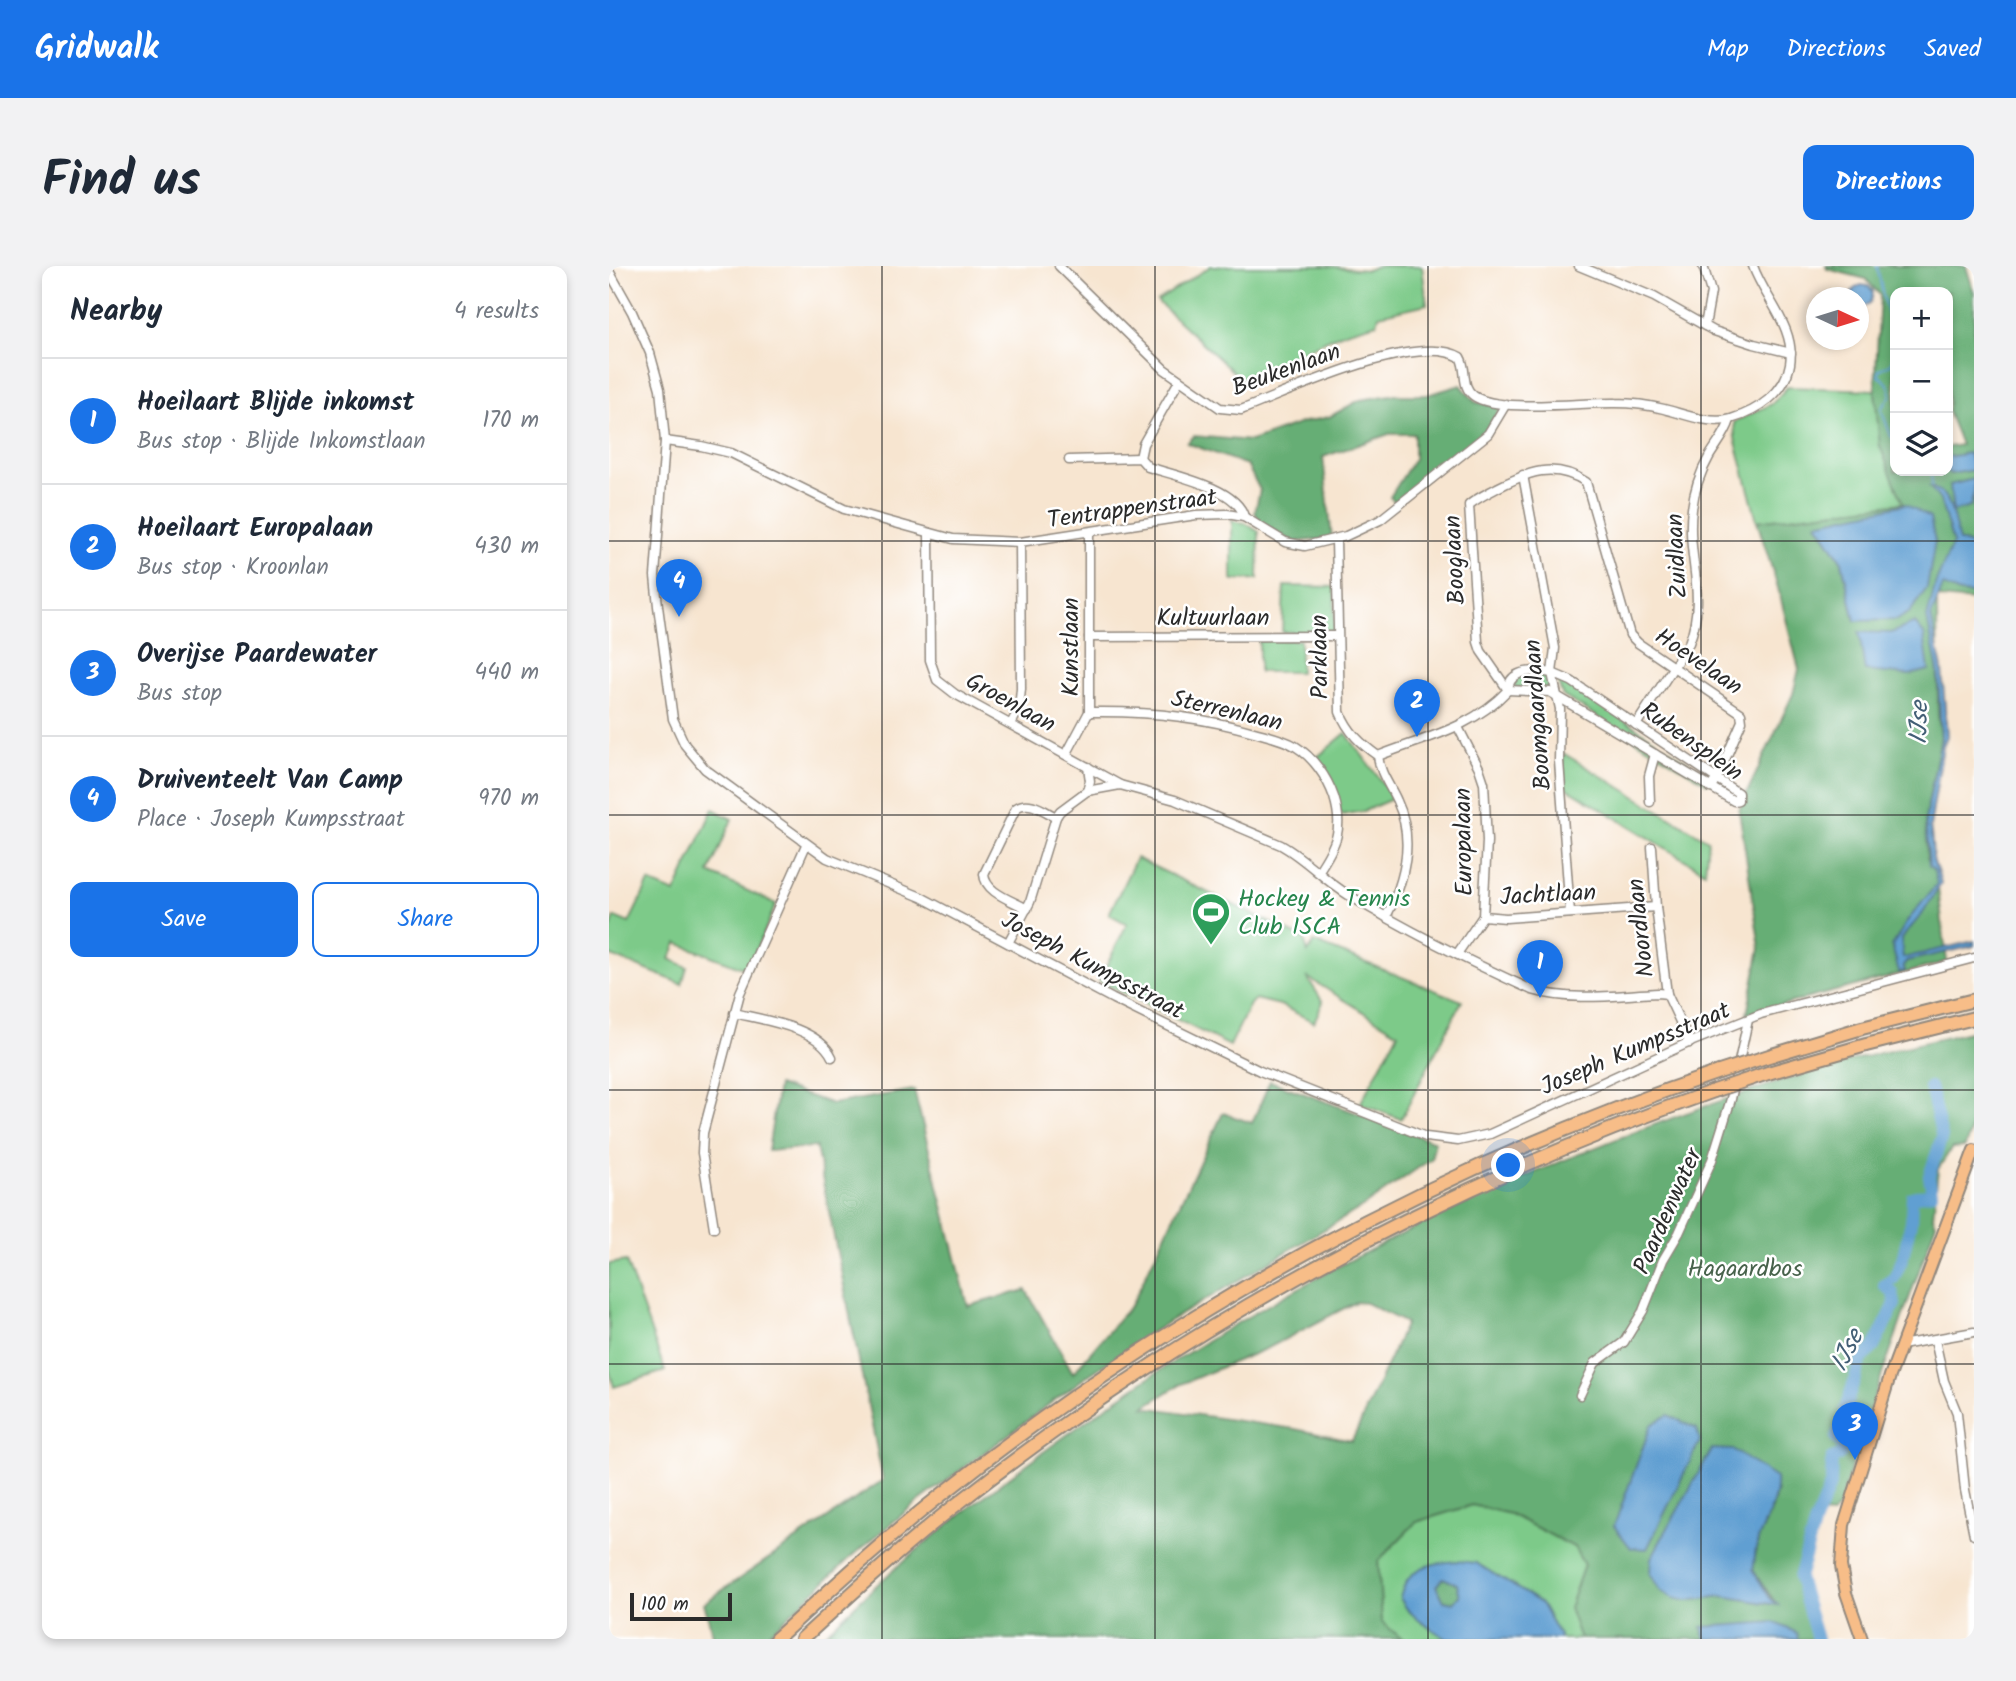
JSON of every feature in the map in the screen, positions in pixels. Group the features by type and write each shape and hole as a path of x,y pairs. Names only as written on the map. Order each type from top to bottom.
{"highway":[{"path":"776,1639 878,1546 1012,1441 1104,1375 1235,1293 1323,1243 1402,1202 1500,1157 1623,1106 1772,1055 1862,1028 1972,1001"},
{"path":"802,1639 891,1558 1095,1402 1245,1307 1330,1259 1495,1178 1590,1137 1768,1073 1973,1018"}],"main road":[{"path":"1862,1639 1846,1593 1841,1566 1847,1510 1901,1345 1974,1150"}],"street":[{"name":"Beukenlaan","path":"1059,266 1164,369 1220,408 1233,411 1359,363 1405,353 1455,354 1462,361 1466,388 1473,395 1485,401 1506,404"},
{"path":"1579,266 1654,297 1705,326 1731,337 1791,353"},
{"path":"1703,266 1711,292 1705,326"},
{"path":"1506,404 1619,403 1662,408 1698,418 1730,420 1758,407 1778,392 1786,379 1791,353 1782,322 1753,266"},
{"name":"Joseph Kumpsstraat","path":"609,271 632,312 650,353 660,389 665,441 655,576 673,719 685,745 705,769 827,858 922,897 1113,999 1260,1071 1403,1129 1440,1140 1458,1141 1490,1134 1690,1043 1748,1020 1823,996 1974,958"},
{"path":"1140,458 1143,444 1179,380"},
{"name":"Tentrappenstraat","path":"665,441 731,453 844,509 965,541 1020,542 1212,513 1244,517 1296,546 1336,540 1367,528 1489,434 1506,404"},
{"name":"Zuidlaan","path":"1636,725 1689,643 1698,616 1698,586 1691,537 1694,498 1707,461 1730,420"},
{"path":"1069,460 1140,458 1148,467 1225,494 1238,503 1244,517"},
{"name":"Booglaan","path":"1508,690 1478,642 1469,505 1523,475 1545,470 1559,471 1586,482"},
{"name":"Boomgaardlaan","path":"1523,475 1555,648 1552,673 1559,697 1559,761 1570,913"},
{"name":"Hoevelaan","path":"1586,482 1630,635 1637,643 1741,713 1742,721 1710,788"},
{"name":"Groenlaan","path":"929,533 930,660 937,681 945,688 1120,785"},
{"name":"Kunstlaan","path":"1066,755 1089,712 1089,533"},
{"name":"Parklaan","path":"1336,540 1340,712 1362,745 1378,756 1380,770 1398,802 1406,835 1401,886 1386,916"},
{"path":"1010,724 1019,709 1021,689 1020,542"},
{"name":"Kultuurlaan","path":"1089,637 1337,636"},
{"name":"Rubensplein","path":"1531,671 1552,673 1571,681 1717,778 1738,793 1738,800 1734,801 1710,788 1559,697 1543,690 1508,690 1509,683 1518,674 1531,671"},
{"path":"1378,756 1458,727 1492,707 1508,690"},
{"name":"Sterrenlaan","path":"1089,712 1153,713 1187,717 1280,739 1296,747 1325,776 1337,809 1337,839 1318,872"},
{"name":"Europalaan","path":"1457,954 1483,916 1487,868 1485,790 1479,768 1458,727"},
{"path":"1650,802 1649,776 1655,754"},
{"path":"1087,791 1090,781 1088,767"},
{"path":"1008,943 1027,909 1060,811 1087,791 1120,785 1175,800 1281,845 1333,885 1386,916 1522,985 1552,995 1573,998 1667,994"},
{"path":"1027,909 991,889 984,874 1016,808 1028,804 1056,817"},
{"path":"714,1228 702,1143 733,1013 763,937 806,845"},
{"name":"Noordlaan","path":"1652,846 1656,907 1667,994 1690,1043"},
{"name":"Jachtlaan","path":"1483,916 1506,918 1656,907"},
{"path":"733,1013 815,1037 828,1048 832,1057"},
{"name":"Paardenwater","path":"1580,1395 1595,1363 1624,1342 1643,1311 1663,1260 1679,1233 1708,1169 1719,1143 1731,1099 1748,1020"},
{"path":"1901,1345 1974,1332"},
{"path":"1935,1340 1944,1381 1957,1413 1965,1490 1974,1535"}],"green space":[{"path":"1211,266 1324,266 1367,270 1377,266 1422,266 1427,304 1379,315 1377,323 1345,332 1241,379 1157,301"},
{"path":"1826,266 1966,266 1974,293 1974,464 1969,453 1953,456 1953,446 1961,445 1953,425 1953,287 1890,287 1890,471 1880,446 1875,390 1880,295 1866,279 1827,269"},
{"path":"1461,385 1475,402 1501,407 1487,430 1395,502 1390,497 1414,459 1414,434 1389,434 1323,457 1332,538 1294,542 1261,524 1255,512 1260,490 1247,465 1187,443 1194,436 1251,441 1304,422 1329,417 1360,400 1391,395 1427,395"},
{"path":"1787,387 1875,390 1880,446 1903,503 1757,521 1735,438 1734,422 1772,404"},
{"path":"1974,470 1974,479 1950,485 1970,507 1974,492 1974,546 1960,541 1939,584 1960,593 1974,594 1974,601 1937,598 1938,714 1941,736 1925,820 1927,858 1937,880 1947,962 1747,1014 1760,948 1739,810 1793,694 1799,669 1757,521 1903,503 1892,476 1953,476 1953,474","holes":["1817,523 1935,541 1931,557 1855,621 1842,562"]},
{"path":"1232,521 1245,523 1259,532 1258,579 1232,580"},
{"path":"1284,586 1335,587 1334,632 1282,632"},
{"path":"1259,640 1300,640 1300,672 1259,672"},
{"path":"1536,673 1549,678 1549,689 1536,686 1515,688 1514,682 1518,677"},
{"path":"1564,680 1709,776 1707,783 1563,696 1558,683"},
{"path":"1346,733 1392,799 1364,811 1341,815 1333,785 1315,759"},
{"path":"1563,753 1708,840 1705,872 1564,786"},
{"path":"713,809 732,819 709,873 776,904 748,970 677,943 670,959 687,967 682,984 609,955 609,933 615,917 629,923 649,882 675,893"},
{"name":"Hockey & Tennis Club ISCA","path":"1136,858 1304,939 1308,953 1314,942 1462,1001 1401,1119 1360,1104 1398,1033 1307,977 1323,1002 1314,1022 1280,1005 1255,999 1230,1046 1099,981 1127,924 1109,914"},
{"name":"Hagaardbos","path":"1974,1031 1974,1121 1965,1147 1952,1148 1938,1169 1933,1217 1936,1223 1863,1428 1839,1507 1832,1515 1818,1514 1799,1578 1817,1639 1798,1639 1796,1633 1702,1628 1706,1639 1580,1639 1569,1608 1584,1565 1574,1547 1510,1514 1472,1505 1416,1522 1378,1561 1382,1622 1402,1639 819,1639 923,1545 1058,1441 1193,1349 1340,1266 1536,1172 1670,1119 1827,1067","holes":["1356,1302 1366,1303 1406,1323 1352,1441 1295,1429 1144,1407 1179,1385 1270,1347","1777,1490 1772,1509 1758,1539 1753,1570 1777,1605 1722,1596 1687,1601"]},
{"path":"1270,1081 1435,1142 1431,1159 1364,1206 1168,1322 1087,1376 910,1508 849,1559 763,1639 714,1639 704,1603 883,1480 816,1147 768,1151 778,1085 832,1104 914,1090 968,1306 1026,1290 1073,1373 1132,1304 1223,1113 1252,1123"},
{"path":"626,1261 665,1371 614,1387 609,1369 609,1264"},
{"path":"1472,1505 1510,1514 1574,1547 1584,1565 1569,1608 1580,1639 1561,1639 1541,1603 1476,1563 1407,1609 1447,1639 1402,1639 1382,1623 1378,1561 1416,1522"},
{"path":"1443,1578 1457,1584 1460,1596 1454,1603 1444,1601 1436,1586"}],"water":[{"path":"1869,287 1873,291 1869,303"},
{"path":"1969,453 1974,470 1953,474 1953,456"},
{"path":"1974,479 1970,507 1953,512 1950,485"},
{"path":"1930,487 1938,490 1948,501 1959,541 1974,546 1974,594 1960,593 1943,586 1931,617 1942,669 1947,736 1930,827 1933,859 1941,884 1923,913 1901,939 1903,958 1974,941 1974,946 1907,961 1903,965 1905,971 1899,972 1892,946 1908,920 1937,884 1934,870 1929,866 1925,820 1941,740 1938,671 1927,618 1936,582 1953,543 1940,500"},
{"path":"1906,504 1930,518 1935,541 1927,588 1910,612 1897,620 1855,621 1842,562 1817,523"},
{"path":"1915,623 1924,634 1929,670 1909,675 1865,671 1859,632 1891,633"},
{"path":"1668,1415 1697,1429 1700,1441 1647,1549 1631,1548 1614,1526 1651,1425"},
{"path":"1712,1449 1733,1450 1776,1478 1774,1501 1758,1541 1753,1570 1770,1598 1778,1605 1722,1596 1687,1601 1673,1598 1661,1591 1650,1574 1651,1558"},
{"path":"1447,1562 1476,1563 1541,1603 1561,1639 1447,1639 1420,1621 1400,1598 1404,1587 1414,1573 1428,1566","holes":["1443,1578 1457,1584 1460,1596 1454,1603 1444,1601 1436,1586"]},
{"path":"1774,1622 1797,1633 1798,1639 1706,1639 1702,1627"}],"waterway":[{"name":"IJse","path":"1877,266 1890,323"},
{"name":"IJse","path":"1890,364 1879,370 1879,376 1890,389"},
{"name":"IJse","path":"1890,396 1881,409 1890,433"},
{"name":"IJse","path":"1931,476 1932,486"},
{"name":"IJse","path":"1817,1639 1799,1578 1815,1522 1831,1483 1832,1458 1845,1449 1836,1438 1838,1432 1853,1424 1853,1417 1849,1416 1845,1409 1861,1360 1874,1347 1895,1304 1893,1293 1884,1285 1894,1278 1902,1260 1911,1222 1912,1197 1932,1193 1929,1176 1942,1137 1930,1087"}],"place":[{"name":"Druiventeelt Van Camp","path":"679,617"},
{"name":"Hoeilaart Europalaan","path":"1417,737"},
{"name":"Hockey & Tennis Club ISCA","path":"1211,946"},
{"name":"Hoeilaart Blijde inkomst","path":"1540,998"},
{"name":"Overijse Paardewater","path":"1855,1460"}]}
